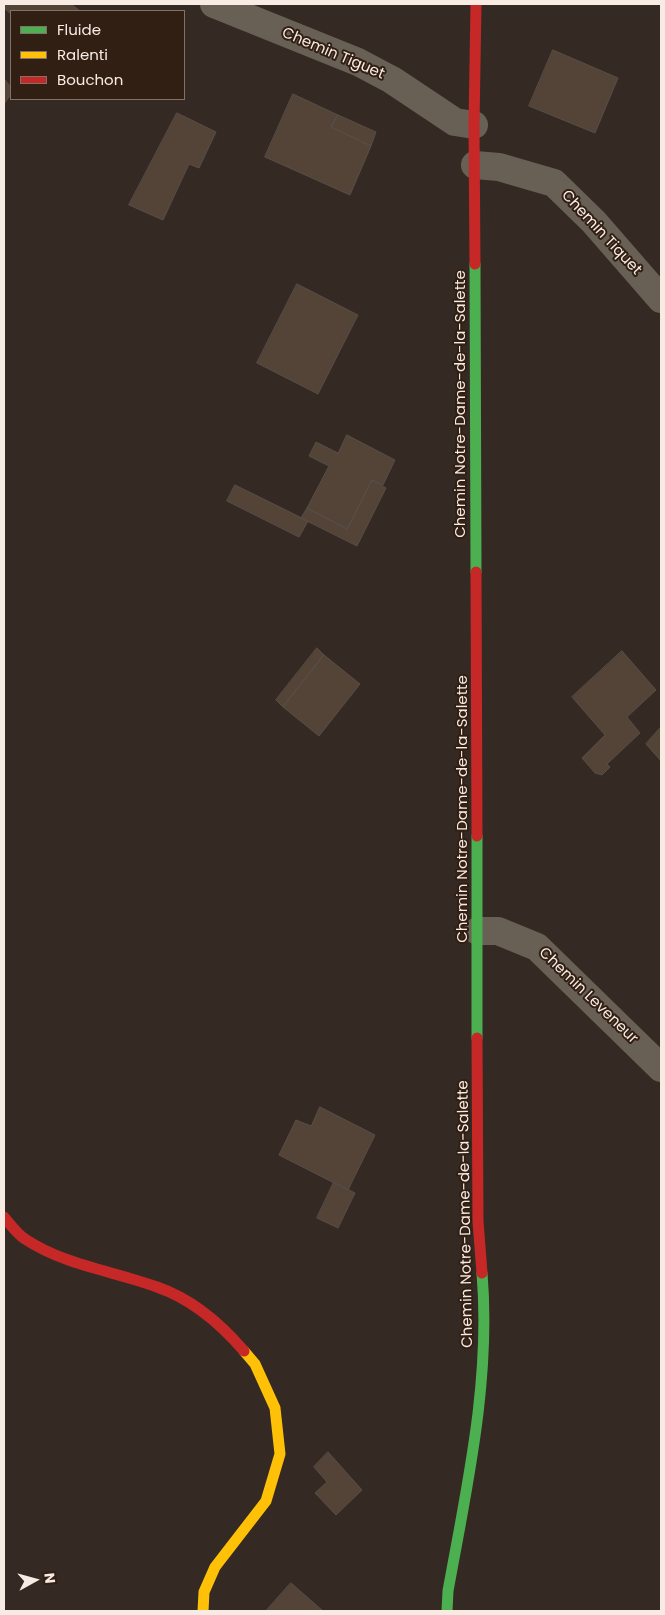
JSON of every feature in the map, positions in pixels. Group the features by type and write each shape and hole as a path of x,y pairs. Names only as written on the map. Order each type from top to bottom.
{"street":[{"name":"Chemin Tiguet","path":"214,4 358,62 392,80 455,122 474,125"},
{"name":"Chemin Notre-Dame-de-la-Salette","path":"447,1611 448,1591 474,1446 484,1349 483,1295 478,1221 474,125 476,4"},
{"name":"Chemin Tiquet","path":"475,165 498,166 554,183 594,222 661,299"},
{"name":"Chemin Leveneur","path":"478,931 498,931 537,946 661,1068"},
{"path":"4,1217 23,1238 51,1254 158,1287 195,1305 228,1333 255,1364 275,1408 280,1454 266,1501 215,1567 204,1592 202,1611"}],"building":[{"path":"4,4 71,4 79,10 10,10 10,13 4,8"},
{"path":"553,50 618,78 595,133 529,106"},
{"path":"4,79 10,86 10,95 4,104"},
{"path":"293,94 338,115 331,127 371,146 350,195 265,157"},
{"path":"177,113 216,132 199,168 189,164 163,220 129,205"},
{"path":"338,115 376,132 371,146 331,127"},
{"path":"297,284 358,315 318,394 257,363"},
{"path":"347,435 395,460 383,485 372,480 347,529 307,508 329,466 309,456 316,442 338,453"},
{"path":"372,480 386,488 357,546 301,518 307,508 347,529"},
{"path":"235,485 308,521 299,537 227,501"},
{"path":"317,648 324,655 283,707 276,700"},
{"path":"622,651 656,690 627,717 640,733 607,764 610,767 602,775 595,773 582,758 605,735 572,697"},
{"path":"324,655 360,684 319,736 283,707"},
{"path":"661,727 661,761 646,744"},
{"path":"320,1107 375,1135 348,1190 279,1155 296,1120 311,1126"},
{"path":"334,1182 355,1193 338,1228 317,1218"},
{"path":"328,1452 362,1490 336,1515 315,1493 327,1482 314,1467"},
{"path":"291,1583 323,1611 266,1611"}],"traffic: fast":[{"path":"475,264 476,572"},
{"path":"477,836 477,1038"},
{"path":"447,1611 448,1591 476,1433 483,1353 482,1273"}],"traffic: slow":[{"path":"203,1611 204,1592 215,1567 266,1501 280,1454 275,1408 255,1364 244,1351"}],"traffic: jam":[{"path":"475,264 474,125 476,4"},
{"path":"476,572 477,836"},
{"path":"477,1038 478,1221 482,1273"},
{"path":"4,1217 22,1237 40,1248 89,1267 140,1281 182,1298 205,1313 244,1351"}]}
